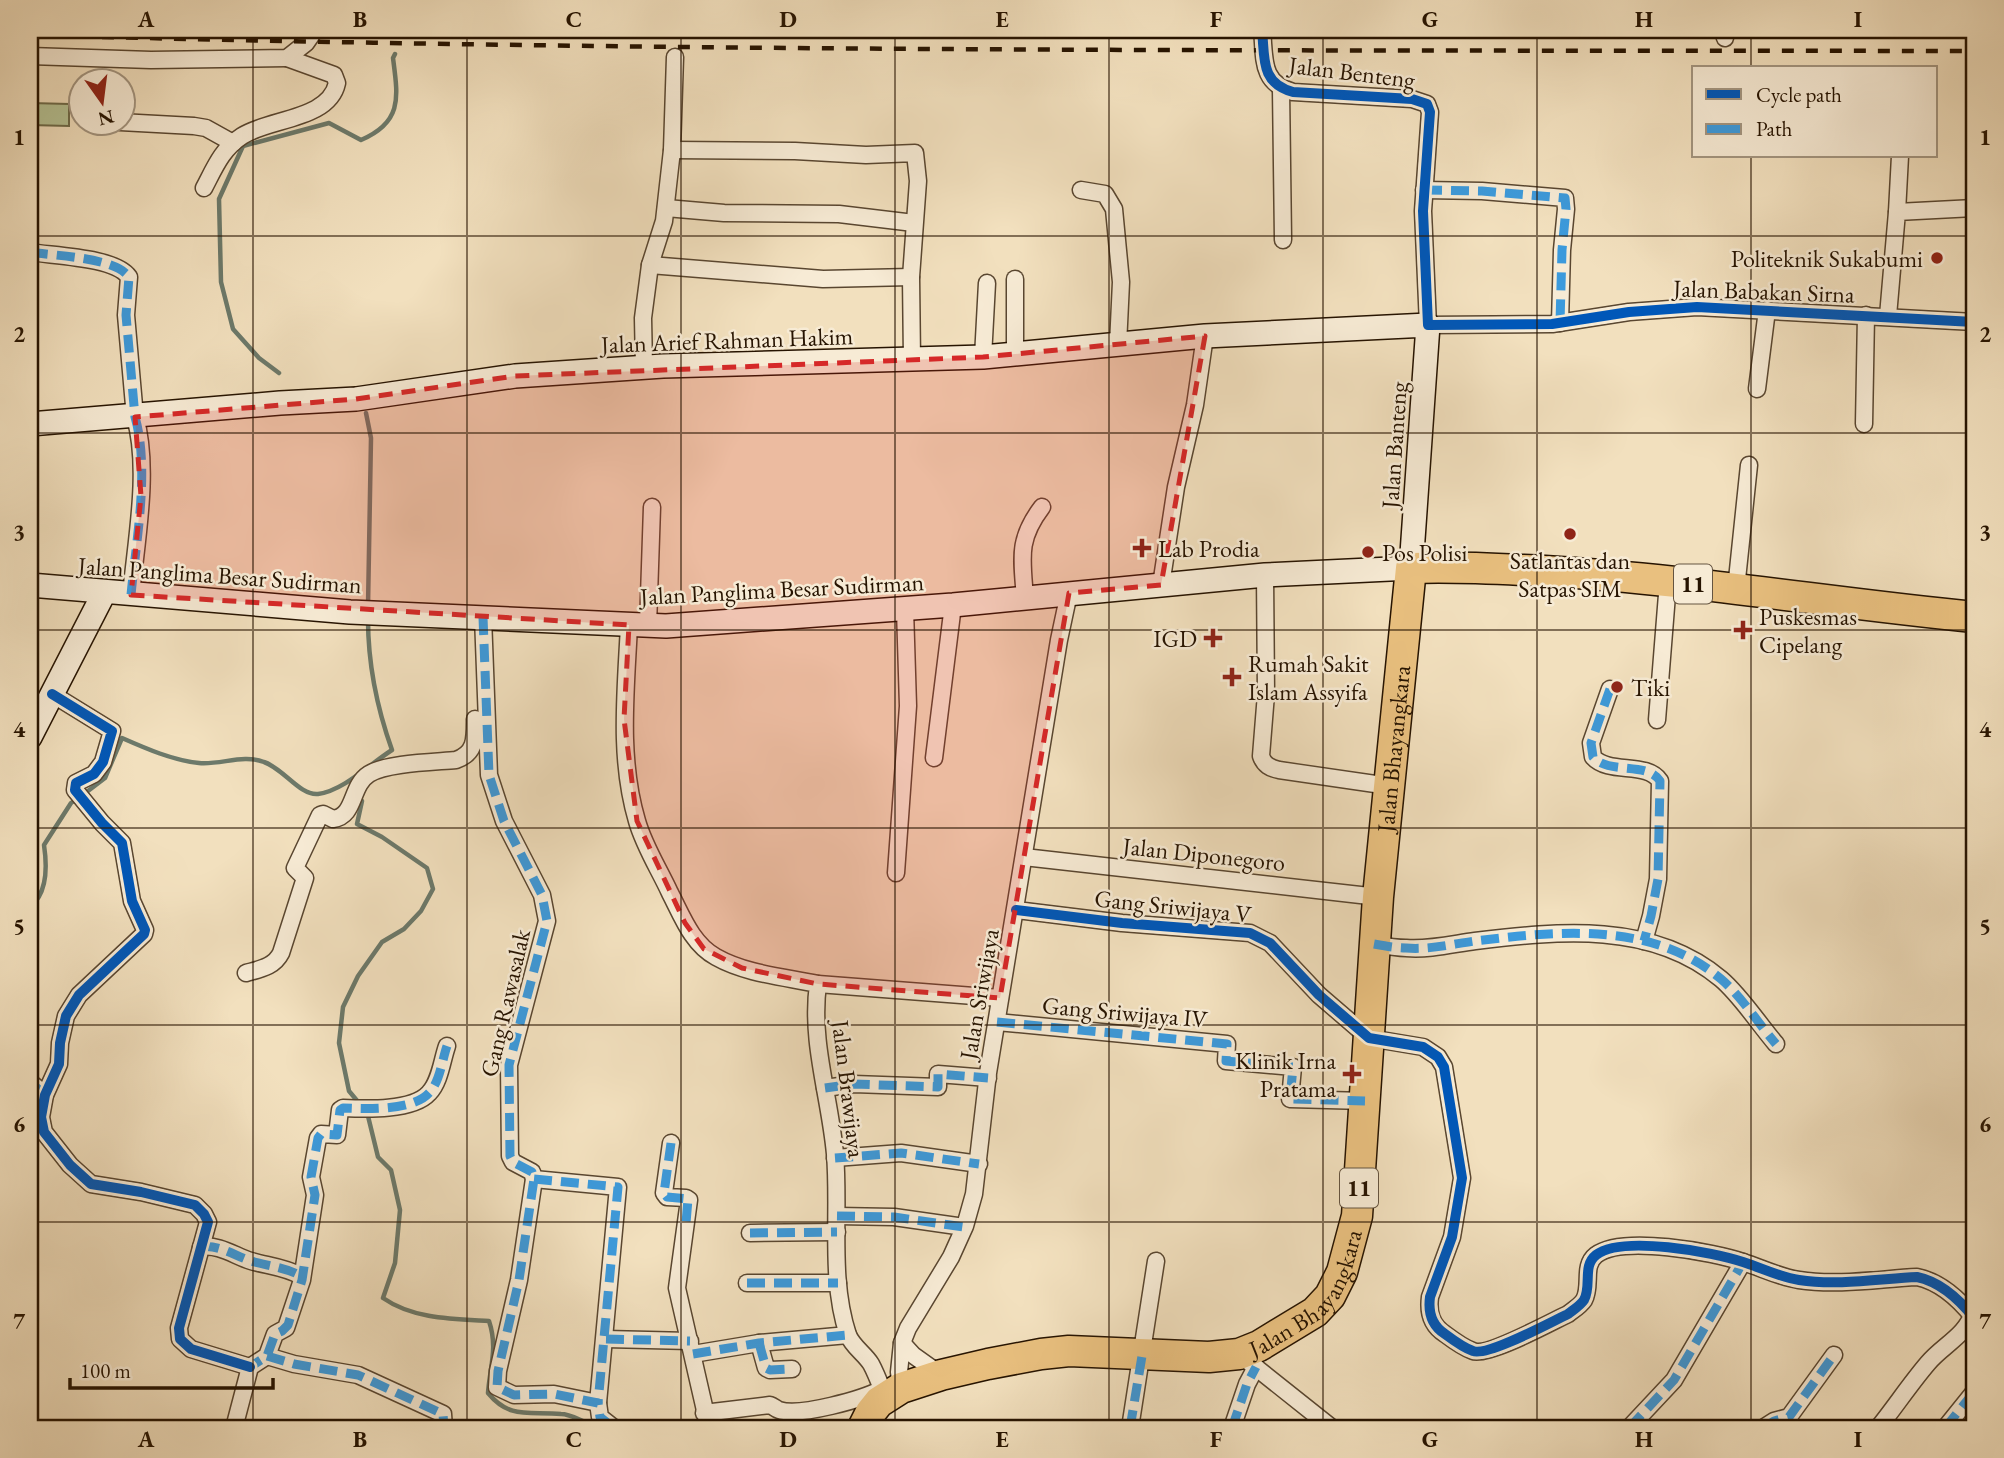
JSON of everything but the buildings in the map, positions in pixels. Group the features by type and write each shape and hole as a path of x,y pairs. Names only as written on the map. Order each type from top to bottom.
{"highway":[{"name":"11","path":"1411,568 1446,566 1600,574 1856,606 1974,617"},
{"name":"Jalan Bhayangkara","path":"890,1392 941,1375 1055,1352 1247,1360 1259,1346 1315,1312 1330,1296 1342,1272 1357,1216 1374,944 1411,568"},
{"path":"863,1428 871,1412 890,1392"}],"main road":[{"name":"Jalan Arief Rahman Hakim","path":"30,424 280,402 356,399 515,376 644,367 983,357 1205,336 1428,325"},
{"name":"Jalan Banteng","path":"1411,568 1428,325"},
{"name":"Jalan Panglima Besar Sudirman","path":"30,585 349,611 639,625 701,624 905,609 1265,575 1411,568"},
{"path":"30,737 104,593"}],"street":[{"path":"287,58 306,43 315,30"},
{"name":"Jalan Benteng","path":"1262,30 1265,68 1273,83 1281,89 1412,99 1427,104 1430,112 1424,190 1428,325"},
{"path":"30,56 151,60 287,58 334,75 337,83 331,99 322,107 253,130 233,143 219,158 204,188"},
{"path":"644,367 643,318 650,265 666,208 672,150 675,57"},
{"path":"1281,89 1283,240"},
{"path":"136,123 206,128 233,143"},
{"path":"672,150 783,150 866,155 915,153 918,181 911,277 912,360"},
{"path":"1888,316 1900,158"},
{"path":"1081,190 1105,194 1114,209 1121,282 1118,345"},
{"path":"1424,190 1482,191 1565,198 1560,323"},
{"path":"666,208 724,213 839,214 914,223"},
{"path":"1897,212 1974,208"},
{"path":"30,253 107,263 129,277 126,315 135,416 139,430 141,496 131,595"},
{"path":"650,265 823,279 911,277"},
{"path":"1015,279 1015,354"},
{"path":"983,357 987,283"},
{"name":"Jalan Babakan Sirna","path":"1428,325 1560,323 1666,308 1713,307 1974,322"},
{"path":"1757,389 1767,310"},
{"path":"1864,424 1866,315"},
{"path":"1161,585 1176,487 1195,405 1205,336"},
{"path":"1736,589 1749,465"},
{"path":"652,507 639,625 624,719 631,795 637,821 685,923 704,949 725,962 742,968 818,984 1000,998"},
{"path":"1025,598 1022,544 1025,533 1042,507"},
{"path":"1265,575 1266,694 1262,761 1270,768 1279,770 1389,786"},
{"path":"1657,720 1668,582"},
{"name":"Jalan Sriwijaya","path":"890,1392 899,1372 901,1347 908,1328 951,1258 974,1194 1000,998 1069,593"},
{"path":"934,758 953,605"},
{"path":"896,873 908,706 905,609"},
{"name":"Gang Rawasalak","path":"483,617 486,757 494,794 504,821 538,884 546,912 546,930 513,1047 508,1079 510,1156 513,1162 532,1172 534,1179"},
{"path":"246,974 269,966 281,953 305,877 295,868 320,815 333,819 343,815 350,807 355,790 370,773 401,765 463,758 475,742 477,697 484,687"},
{"path":"1610,689 1591,743 1593,757 1605,765 1652,774 1660,781 1658,879 1644,941"},
{"path":"30,1123 43,1103 60,1064 60,1043 66,1016 71,1007 79,995 144,934 145,930 132,901 122,843 75,790 76,783 94,774 103,762 112,731 52,694"},
{"name":"Jalan Diponegoro","path":"1024,857 1378,897"},
{"name":"Gang Sriwijaya V","path":"1016,910 1261,936 1319,995 1369,1038"},
{"path":"1374,944 1416,948 1540,933 1620,935 1677,950 1695,959 1723,980 1776,1044"},
{"name":"Jalan Brawijaya","path":"818,984 816,1028 835,1158 838,1283 848,1335 890,1392"},
{"name":"Gang Sriwijaya IV","path":"997,1022 1227,1044 1226,1060 1293,1068 1290,1099 1365,1101"},
{"path":"1369,1038 1423,1047 1438,1057 1444,1067 1462,1178 1452,1237 1430,1297 1430,1317 1442,1332 1473,1352 1491,1350 1576,1308 1584,1300 1589,1263 1596,1255 1605,1250 1648,1245 1705,1253 1800,1280 1822,1282 1917,1277 1931,1280 1954,1296 1972,1317 1955,1339 1929,1361 1878,1428"},
{"path":"234,1428 250,1367 267,1356 275,1334 288,1325 299,1293 315,1195 312,1177 318,1138 321,1134 337,1136 340,1110 343,1108 388,1108 422,1099 431,1092 436,1083 446,1046"},
{"path":"825,1088 864,1084 938,1087 938,1074 988,1078"},
{"path":"30,1082 43,1103 41,1124 50,1140 82,1178 91,1184 195,1205 204,1214 208,1222 179,1328 180,1339 191,1349 250,1367"},
{"path":"671,1143 664,1193 667,1197 689,1200 677,1288 707,1421 770,1405 777,1410 805,1410 890,1392"},
{"path":"835,1158 901,1153 979,1164"},
{"path":"598,1403 554,1394 514,1395 497,1387 498,1371 519,1280 534,1179 618,1187 598,1403 600,1417 614,1428"},
{"path":"750,1233 894,1217 964,1227"},
{"path":"201,1247 220,1249 249,1260 291,1270 301,1276"},
{"path":"1130,1428 1156,1261"},
{"path":"1629,1428 1674,1380 1743,1262"},
{"path":"747,1283 838,1283"},
{"path":"606,1339 692,1348 848,1335"},
{"path":"759,1343 766,1368 792,1369"},
{"path":"871,1364 892,1360 901,1347 941,1375"},
{"path":"1763,1428 1774,1421 1790,1417 1834,1355"},
{"path":"267,1356 294,1364 358,1375 443,1414 444,1428"},
{"path":"1232,1428 1247,1384 1247,1360"},
{"path":"1247,1360 1332,1428"},
{"path":"1945,1428 1974,1392"}],"highlighted area":[{"path":"1205,336 1161,585 1069,593 1000,998 818,984 742,968 704,949 685,923 637,821 624,719 629,625 131,595 141,496 135,417 356,399 515,376 983,357"}],"green space":[{"path":"30,103 66,104 66,126 30,125"}],"waterway":[{"path":"279,373 259,358 233,329 221,282 219,199 243,146 329,123 361,140 375,133 391,116 395,107 395,54"},
{"path":"366,413 371,438 368,607"},
{"path":"84,794 105,778 122,738 160,754 189,762 240,759 264,762 311,793 327,792 347,782 392,750 374,686 368,619"},
{"path":"357,795 362,801 357,824 382,837 427,868 433,889 421,911 404,929 382,942 358,976 343,1007 339,1043 349,1091 359,1103"},
{"path":"30,907 43,887 46,870 44,845 71,803 77,799"},
{"path":"367,1112 378,1157 391,1170 400,1210 395,1263 383,1298 420,1314 489,1321 493,1349 488,1393 496,1402 513,1411 566,1415 583,1421 586,1428"}],"railway":[{"path":"30,35 759,48 1974,51"}],"marked path":[{"path":"1424,190 1482,191 1565,198 1560,323"},
{"path":"30,252 98,261 122,270 129,277 126,315 142,482 131,595"},
{"path":"483,617 489,775 504,821 542,895 547,921 509,1065 510,1156 513,1162 532,1172 534,1179 519,1280 498,1371 497,1387 514,1395 554,1394 598,1403 600,1417 614,1428"},
{"path":"1610,689 1591,743 1593,757 1608,766 1646,771 1660,781 1658,879 1644,941"},
{"path":"1374,944 1423,948 1507,937 1572,933 1635,939 1665,947 1694,960 1721,979 1776,1044"},
{"path":"997,1022 1227,1044 1226,1061 1293,1067 1290,1099 1365,1101"},
{"path":"245,1365 250,1367 267,1356 275,1334 288,1325 302,1280 315,1195 311,1177 318,1138 321,1134 337,1135 340,1110 343,1108 389,1108 422,1099 436,1083 447,1046"},
{"path":"825,1088 854,1084 938,1087 938,1074 988,1078"},
{"path":"30,1082 45,1095"},
{"path":"671,1143 664,1193 667,1197 688,1199 686,1223"},
{"path":"835,1158 901,1153 979,1164"},
{"path":"534,1179 618,1187 598,1403"},
{"path":"837,1216 894,1217 964,1227"},
{"path":"750,1233 837,1232"},
{"path":"201,1247 221,1249 301,1276"},
{"path":"1629,1428 1674,1380 1743,1262"},
{"path":"747,1283 838,1283"},
{"path":"693,1354 759,1343 848,1335"},
{"path":"606,1339 690,1341"},
{"path":"759,1343 766,1368 792,1369"},
{"path":"1763,1428 1774,1421 1789,1417 1834,1355"},
{"path":"267,1356 294,1364 358,1375 443,1414 444,1428"},
{"path":"1130,1428 1142,1356"},
{"path":"1232,1428 1247,1384 1256,1367"},
{"path":"1945,1428 1974,1392"}],"cycle path":[{"path":"1262,30 1266,68 1269,76 1282,88 1293,92 1412,99 1427,104 1430,112 1423,211 1428,325 1552,324 1629,312 1697,307 1974,322"},
{"path":"52,694 112,731 103,762 94,774 76,783 75,790 122,843 132,901 145,930 144,934 79,995 66,1016 59,1064 45,1095 41,1117 44,1132 70,1165 91,1184 195,1205 204,1214 208,1222 179,1328 180,1339 191,1349 250,1367"},
{"path":"1016,910 1122,923 1250,933 1270,943 1319,995 1369,1038 1423,1047 1438,1057 1444,1067 1462,1178 1452,1237 1430,1297 1431,1318 1436,1327 1470,1350 1480,1351 1505,1344 1568,1314 1584,1300 1589,1265 1596,1255 1626,1246 1668,1247 1711,1254 1784,1277 1813,1282 1917,1277 1949,1292 1974,1318"}],"place":[{"name":"Politeknik Sukabumi","path":"1937,258"},
{"name":"Satlantas dan Satpas SIM","path":"1570,534"},
{"name":"Lab Prodia","path":"1142,548"},
{"name":"Pos Polisi","path":"1368,552"},
{"name":"Puskesmas Cipelang","path":"1743,630"},
{"name":"IGD","path":"1213,638"},
{"name":"Rumah Sakit Islam Assyifa","path":"1232,677"},
{"name":"Tiki","path":"1617,687"},
{"name":"Klinik Irna Pratama","path":"1352,1074"}]}
